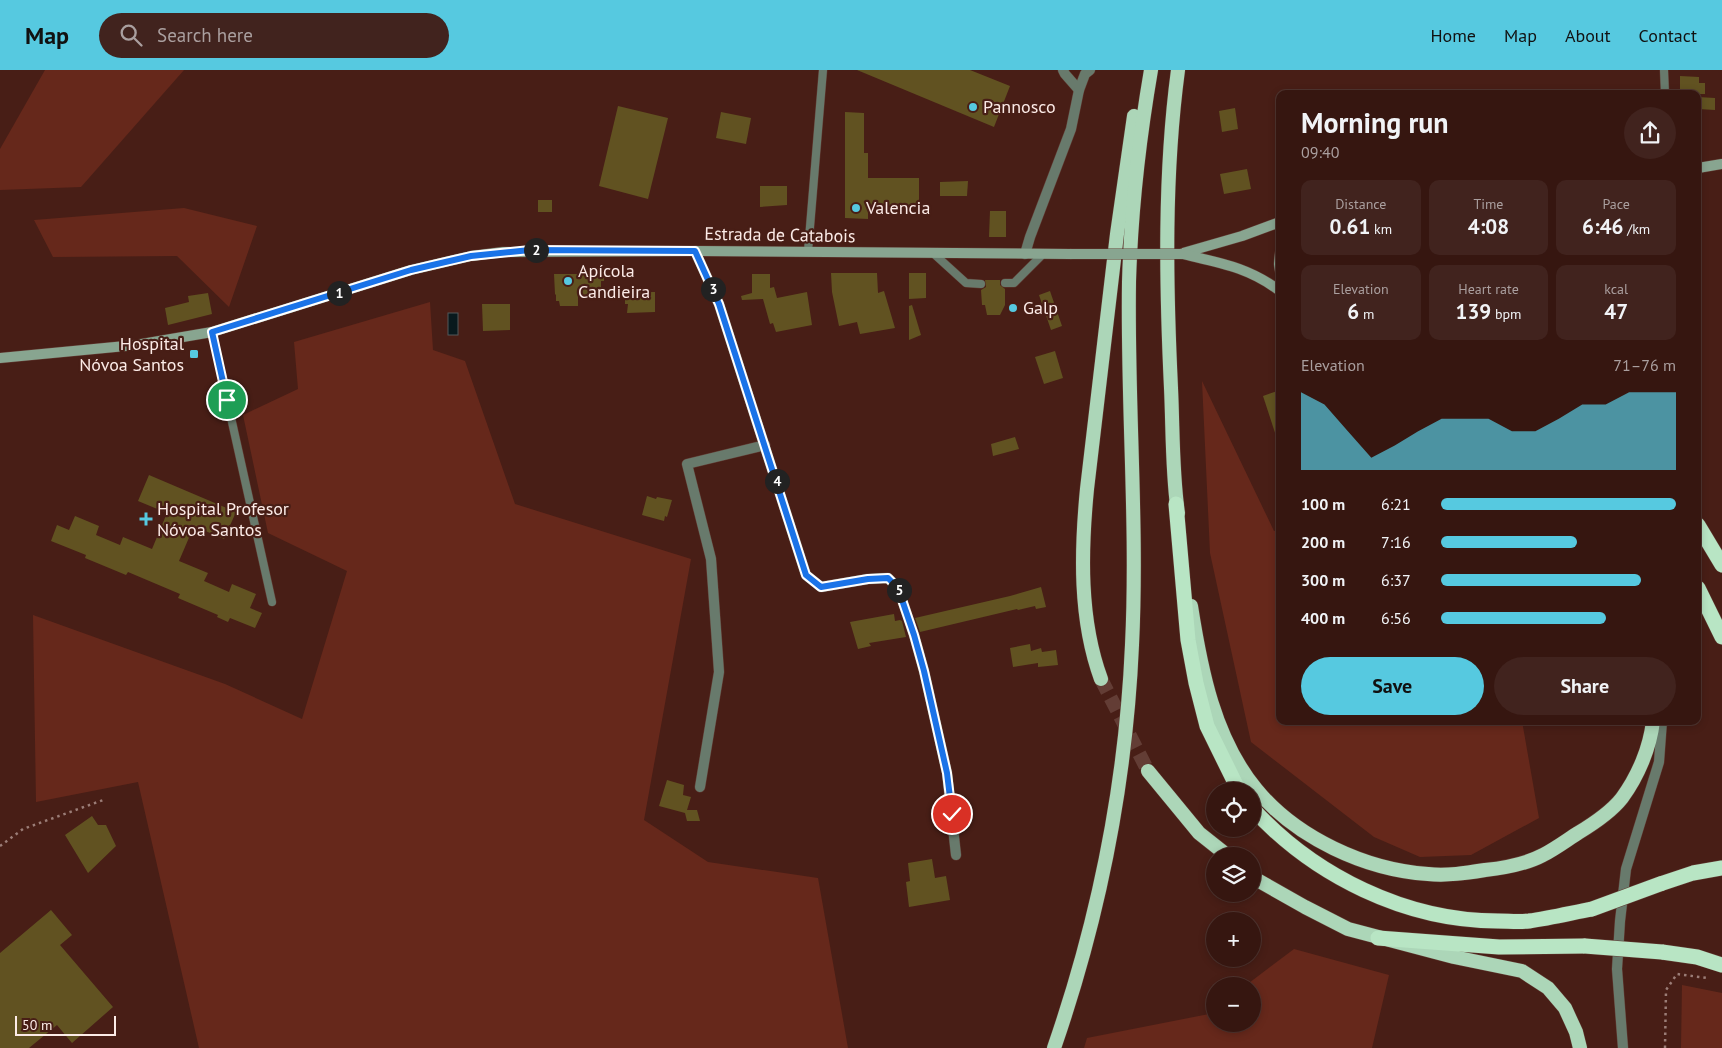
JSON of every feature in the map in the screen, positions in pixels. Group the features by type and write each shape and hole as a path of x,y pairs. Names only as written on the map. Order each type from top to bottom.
{"highway":[{"path":"1101,679 1094,659 1083,586 1084,522 1126,163 1137,101 1150,70"},
{"path":"1054,1048 1084,952 1105,866 1117,799 1126,723 1134,592 1130,282 1134,199 1150,70"},
{"path":"1178,70 1173,105 1168,242 1168,321 1176,504 1188,640 1196,683 1207,726 1235,782"},
{"path":"1176,504 1197,642 1206,686 1219,724 1236,760 1256,790 1281,814 1325,844 1377,865 1410,872 1454,875 1503,868 1542,856 1595,823 1621,799 1637,773 1644,756 1652,725"},
{"path":"1701,529 1722,565"},
{"path":"1701,594 1722,637"},
{"path":"1148,771 1199,833 1217,847"},
{"path":"1261,818 1298,851 1332,874 1366,891 1439,916 1478,921 1527,921 1592,909 1693,873 1722,868"},
{"path":"1261,882 1348,929 1378,938 1522,971 1548,988 1565,1008 1576,1032 1580,1048"},
{"path":"1378,938 1499,947 1584,946 1662,952 1697,957 1722,965"}],"main road":[{"path":"1701,168 1722,164"},
{"path":"1182,254 1276,223"},
{"name":"Estrada de Catabois","path":"0,358 136,345 212,332 411,270 471,256 530,250 1182,254"},
{"path":"1182,254 1244,270 1276,288"}],"street":[{"path":"1063,70 1079,90"},
{"path":"1026,254 1030,237 1071,129 1079,90 1085,74 1090,70"},
{"path":"695,251 719,304 806,575 821,587 868,579 888,578 898,588 924,671 947,773 956,855"},
{"path":"700,787 719,672 711,559 687,464 765,445"},
{"path":"1623,1048 1618,969 1620,921 1626,869 1658,762 1662,725"}],"lane":[{"path":"808,252 823,70"},
{"path":"1664,70 1665,90"},
{"path":"933,253 966,283 981,284"},
{"path":"1005,283 1014,283 1043,254"},
{"path":"212,332 272,602"}],"path":[{"path":"0,846 23,829 106,799"},
{"path":"1666,1048 1666,990 1677,974 1707,978"}],"shaded area":[{"path":"45,70 184,70 81,187 0,190 0,149"},
{"path":"184,208 257,226 229,307 177,256 53,257 34,220"},
{"path":"430,302 433,350 465,361 515,504 691,559 644,820 708,862 818,878 848,1048 199,1048 138,782 36,802 33,615 225,684 302,719 347,571 268,533 243,415 298,389 294,342"},
{"path":"448,313 458,313 458,335 448,335"},
{"path":"1202,381 1274,531 1276,531 1276,725 1523,725 1539,818 1471,855 1420,857 1374,837 1251,742 1210,553"},
{"path":"1294,949 1389,975 1372,1048 1084,1048 1087,1038 1206,1015 1206,1032 1261,1032 1261,977 1257,977"},
{"path":"1682,985 1722,993 1722,1048 1681,1048"}],"building":[{"name":"Pannosco","path":"857,70 970,70 1010,86 994,127"},
{"path":"1680,76 1699,77 1699,83 1705,83 1705,94 1701,94 1701,90 1680,90"},
{"path":"1701,97 1715,98 1715,110 1701,109"},
{"path":"618,106 668,118 648,199 599,186"},
{"path":"1235,108 1238,129 1222,132 1219,111"},
{"path":"721,112 751,118 746,144 716,138"},
{"path":"845,112 864,113 864,153 868,153 868,178 919,178 919,206 868,206 868,219 845,218"},
{"path":"1247,169 1251,189 1224,194 1220,174"},
{"path":"968,181 967,196 940,196 940,182"},
{"path":"760,186 787,186 787,205 760,207"},
{"path":"538,200 552,200 552,212 538,212"},
{"path":"990,211 1006,211 1006,237 989,237"},
{"path":"593,271 604,271 604,281 601,281 601,297 578,297 578,306 560,306 559,301 556,301 554,274 593,273"},
{"path":"831,273 877,273 878,293 884,291 895,328 860,334 857,322 839,326 832,292"},
{"path":"909,273 926,273 926,298 909,299"},
{"path":"752,274 770,274 770,288 774,287 777,298 807,292 812,325 776,332 773,323 770,324 763,299 742,300 741,296 752,293"},
{"path":"985,280 1000,280 1000,285 1005,289 1005,305 1000,315 987,315 985,305 982,305 981,290 986,287"},
{"path":"625,288 640,288 640,292 655,292 655,312 627,313 628,304 625,304"},
{"path":"1050,291 1062,326 1051,330 1039,295"},
{"path":"208,293 212,314 168,325 165,308 189,302 188,296"},
{"path":"482,304 510,304 510,330 483,331"},
{"path":"912,305 921,335 909,340 909,306"},
{"path":"1055,351 1063,378 1044,384 1035,357"},
{"path":"1276,391 1276,436 1263,396"},
{"path":"1015,437 1019,449 993,456 991,444"},
{"path":"149,475 236,512 224,539 194,526 179,561 208,573 204,581 229,592 232,584 256,594 250,608 262,613 255,628 230,618 228,622 217,617 218,615 178,598 180,594 128,572 126,575 85,558 86,555 51,541 57,525 69,530 75,516 99,526 96,535 120,545 123,537 152,549 167,513 138,501"},
{"path":"647,496 656,499 657,497 672,500 664,521 642,515"},
{"path":"1041,587 1046,607 1036,609 1035,606 1017,609 920,632 915,618 1010,596"},
{"path":"894,614 895,621 902,621 906,637 869,643 871,646 858,649 850,622"},
{"path":"1030,644 1031,651 1041,648 1042,652 1056,650 1058,665 1038,667 1038,663 1013,667 1010,648"},
{"path":"667,780 684,785 683,795 691,797 687,810 697,810 700,821 687,821 685,813 659,806"},
{"path":"92,816 98,825 106,825 116,846 88,873 65,835"},
{"path":"932,859 935,878 946,876 950,900 909,907 906,882 910,881 908,863"},
{"path":"51,910 72,935 60,945 113,1007 72,1043 57,1025 29,1048 0,1048 0,953"}],"tunnel":[{"path":"1101,679 1148,771"}],"place":[{"name":"Pannosco","path":"973,107"},
{"name":"Valencia","path":"856,208"},
{"name":"Apícola Candieira","path":"568,281"},
{"name":"Galp","path":"1013,308"},
{"name":"Hospital Nóvoa Santos","path":"194,354"},
{"name":"Hospital Profesor Nóvoa Santos","path":"146,519"}],"route":[{"path":"227,400 212,332 411,270 471,256 530,250 695,251 719,304 806,575 821,587 868,579 888,578 898,588 924,671 947,773 952,814"}]}
